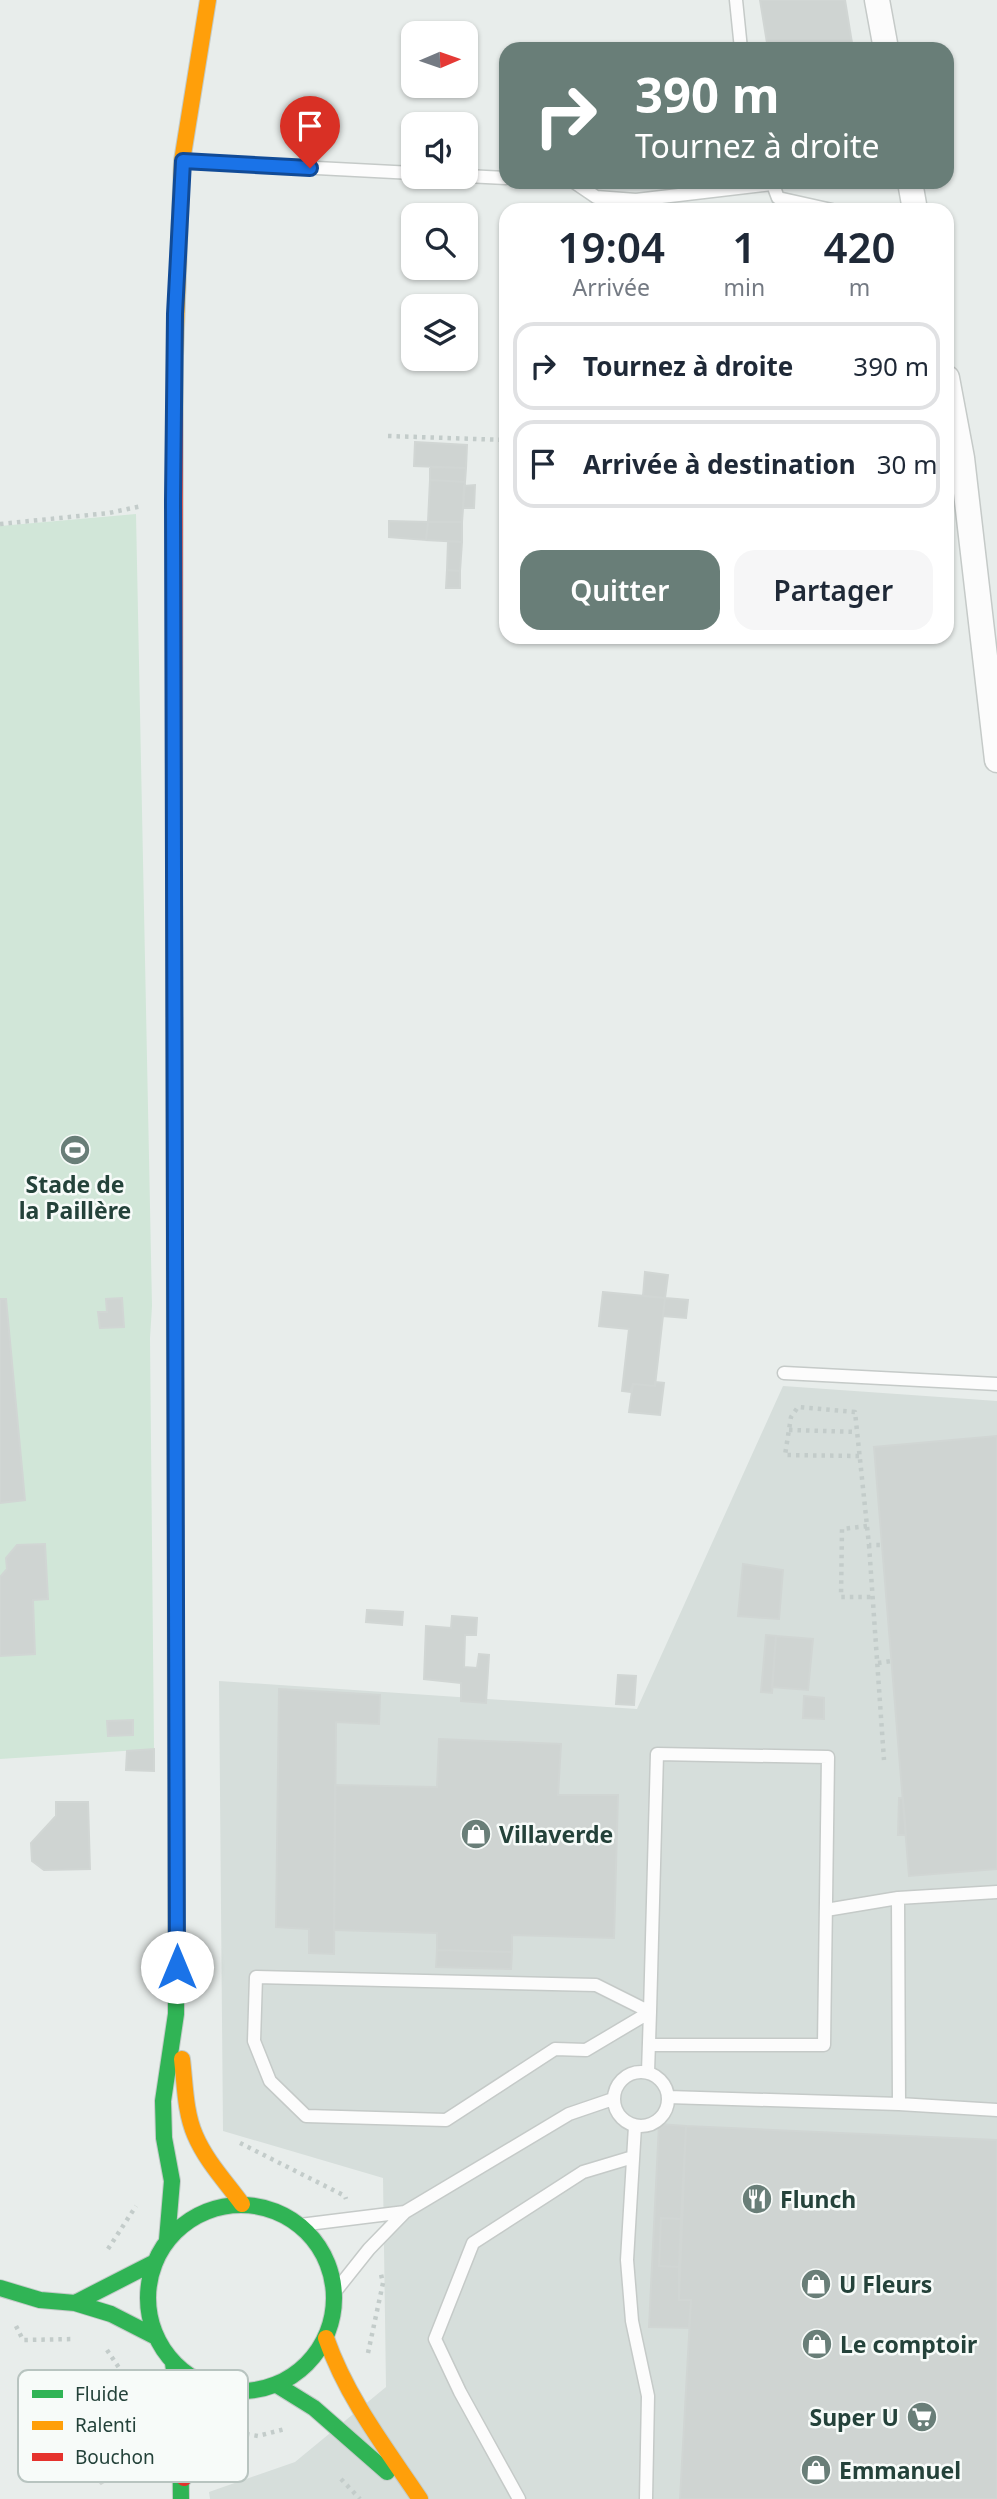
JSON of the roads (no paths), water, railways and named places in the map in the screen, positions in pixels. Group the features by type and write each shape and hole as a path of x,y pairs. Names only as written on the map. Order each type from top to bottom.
{"main road":[{"path":"208,0 183,161 175,314 173,500 176,2014 188,2106 195,2134 207,2158 242,2204"},
{"path":"167,2240 172,2181 164,2138 163,2101 176,2014"},
{"path":"182,2370 173,2363 156,2337 148,2312 148,2287 155,2262 167,2240 182,2225 201,2213 221,2206 242,2204 262,2207 282,2214 300,2225 318,2244 329,2267 334,2293 333,2316 326,2338 314,2358 277,2385 248,2391"},
{"path":"75,2303 107,2284 155,2262"},
{"path":"0,2288 40,2300 75,2303 111,2314 156,2337"},
{"path":"326,2338 332,2358 360,2409 419,2499"},
{"path":"173,2363 175,2370"},
{"path":"277,2385 314,2408 419,2499"}],"street":[{"path":"877,0 885,42"},
{"path":"954,415 962,458 997,760"}],"lane":[{"path":"736,0 740,42"},
{"path":"183,161 401,172"},
{"path":"478,177 499,178"},
{"path":"584,189 596,197 636,200 724,189"},
{"path":"774,189 778,198 800,203"},
{"path":"784,1373 997,1384"},
{"path":"648,2072 657,1754 828,1757 824,2045 649,2045"},
{"path":"826,1910 898,1898 997,1892"},
{"path":"898,1898 899,2104"},
{"path":"256,1977 596,1985 650,2012 586,2050 555,2049 446,2120 306,2116 270,2081 254,2041 256,1977"},
{"path":"648,2072 662,2082 668,2097 664,2113 658,2119 635,2126 620,2116 613,2099 624,2077 631,2073 648,2072"},
{"path":"668,2097 899,2104 997,2110"},
{"path":"334,2293 369,2249 405,2212 569,2114 613,2099"},
{"path":"635,2126 627,2260 632,2321 648,2396 646,2499"},
{"path":"519,2499 460,2392 435,2339 473,2243 583,2172 633,2157"},
{"path":"300,2225 405,2212"}],"place":[{"name":"Stade de la Paillère","path":"75,1150"},
{"name":"Villaverde","path":"476,1834"},
{"name":"Flunch","path":"757,2199"},
{"name":"U Fleurs","path":"816,2284"},
{"name":"Le comptoir","path":"817,2344"},
{"name":"Super U","path":"922,2417"},
{"name":"Emmanuel","path":"816,2470"}]}
